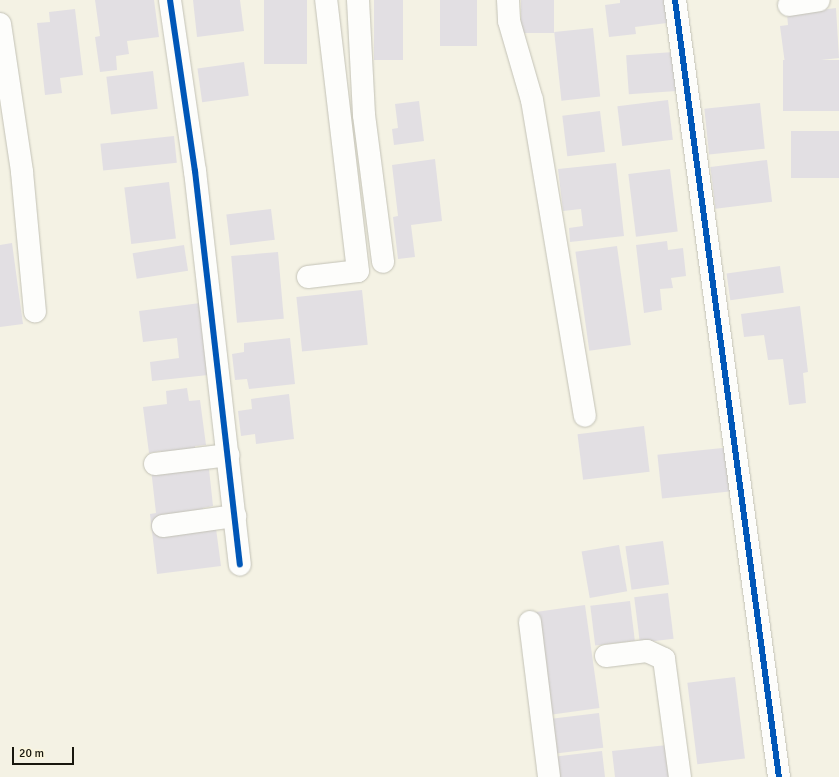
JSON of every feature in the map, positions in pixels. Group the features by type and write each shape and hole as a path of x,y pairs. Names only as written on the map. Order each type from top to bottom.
{"street":[{"path":"170,0 195,171 240,564"},
{"path":"308,277 358,271 326,0"},
{"path":"358,0 364,115 383,262"},
{"path":"508,0 509,21 532,100 585,416"},
{"path":"675,0 779,777"},
{"path":"789,5 820,0"},
{"path":"0,24 22,172 35,311"},
{"path":"155,464 228,455"},
{"path":"163,526 235,516"},
{"path":"530,622 549,777"},
{"path":"606,656 647,650 664,659 680,777"}],"building":[{"path":"95,0 154,0 159,37 127,41 129,54 116,56 117,70 100,72 95,37 100,36"},
{"path":"193,0 240,0 244,31 197,37"},
{"path":"264,0 307,0 307,64 264,64"},
{"path":"374,0 403,0 403,60 374,60"},
{"path":"440,0 477,0 477,46 440,46"},
{"path":"521,0 554,0 554,33 521,33"},
{"path":"620,0 665,0 667,23 635,27 636,34 609,37 605,5 620,3"},
{"path":"836,8 839,58 785,64 780,26 788,25 787,14"},
{"path":"75,9 83,75 60,78 62,93 45,95 37,23 50,22 49,12"},
{"path":"593,28 600,97 561,101 554,32"},
{"path":"674,52 677,91 629,94 626,55"},
{"path":"783,60 839,60 839,111 783,111"},
{"path":"244,62 249,96 202,102 197,69"},
{"path":"153,71 158,109 111,114 106,77"},
{"path":"668,100 673,140 622,146 617,106"},
{"path":"419,101 424,141 394,145 392,129 398,128 395,104"},
{"path":"760,103 765,149 709,155 704,109"},
{"path":"600,111 605,152 567,156 562,116"},
{"path":"791,131 839,131 839,178 791,178"},
{"path":"174,136 177,163 103,171 100,144"},
{"path":"435,159 442,221 411,225 415,257 398,259 393,217 398,216 392,165"},
{"path":"767,160 772,202 716,209 710,167"},
{"path":"616,163 624,236 570,242 569,228 583,226 581,209 563,211 558,169"},
{"path":"670,169 678,232 636,237 628,174"},
{"path":"169,182 176,239 131,244 124,187"},
{"path":"271,209 275,240 230,245 226,214"},
{"path":"667,241 668,250 683,248 686,276 671,278 673,288 660,289 662,310 644,313 636,245"},
{"path":"12,243 23,324 0,327 0,245"},
{"path":"184,245 188,271 137,279 133,253"},
{"path":"617,246 631,345 589,351 575,252"},
{"path":"278,252 284,319 237,323 231,256"},
{"path":"780,266 784,293 730,300 727,274"},
{"path":"362,290 368,345 302,352 296,297"},
{"path":"200,303 208,375 152,381 150,362 179,358 177,338 143,342 139,311"},
{"path":"800,306 808,372 803,373 806,403 789,405 783,359 768,360 764,335 744,337 741,314"},
{"path":"290,338 295,384 249,389 247,379 235,380 232,354 244,352 244,343"},
{"path":"187,388 189,401 200,400 206,445 195,446 197,461 208,460 213,506 203,508 205,522 215,521 221,566 157,574 150,514 156,513 151,469 163,467 161,451 149,453 143,407 167,404 166,391"},
{"path":"289,394 294,439 256,444 255,434 241,436 238,411 252,409 251,399"},
{"path":"644,426 650,472 583,480 577,434"},
{"path":"732,447 737,491 662,499 657,455"},
{"path":"663,541 669,585 631,590 625,546"},
{"path":"619,545 627,591 590,598 582,552"},
{"path":"668,593 674,639 640,643 634,597"},
{"path":"630,601 635,641 595,646 590,606"},
{"path":"585,605 599,708 547,715 533,612"},
{"path":"735,677 745,758 697,764 687,683"},
{"path":"599,713 603,748 556,754 551,719"},
{"path":"667,745 671,777 615,777 612,751"},
{"path":"602,751 605,777 555,777 552,757"}],"cycle path":[{"path":"170,0 195,171 240,564"},
{"path":"675,0 779,777"}]}
